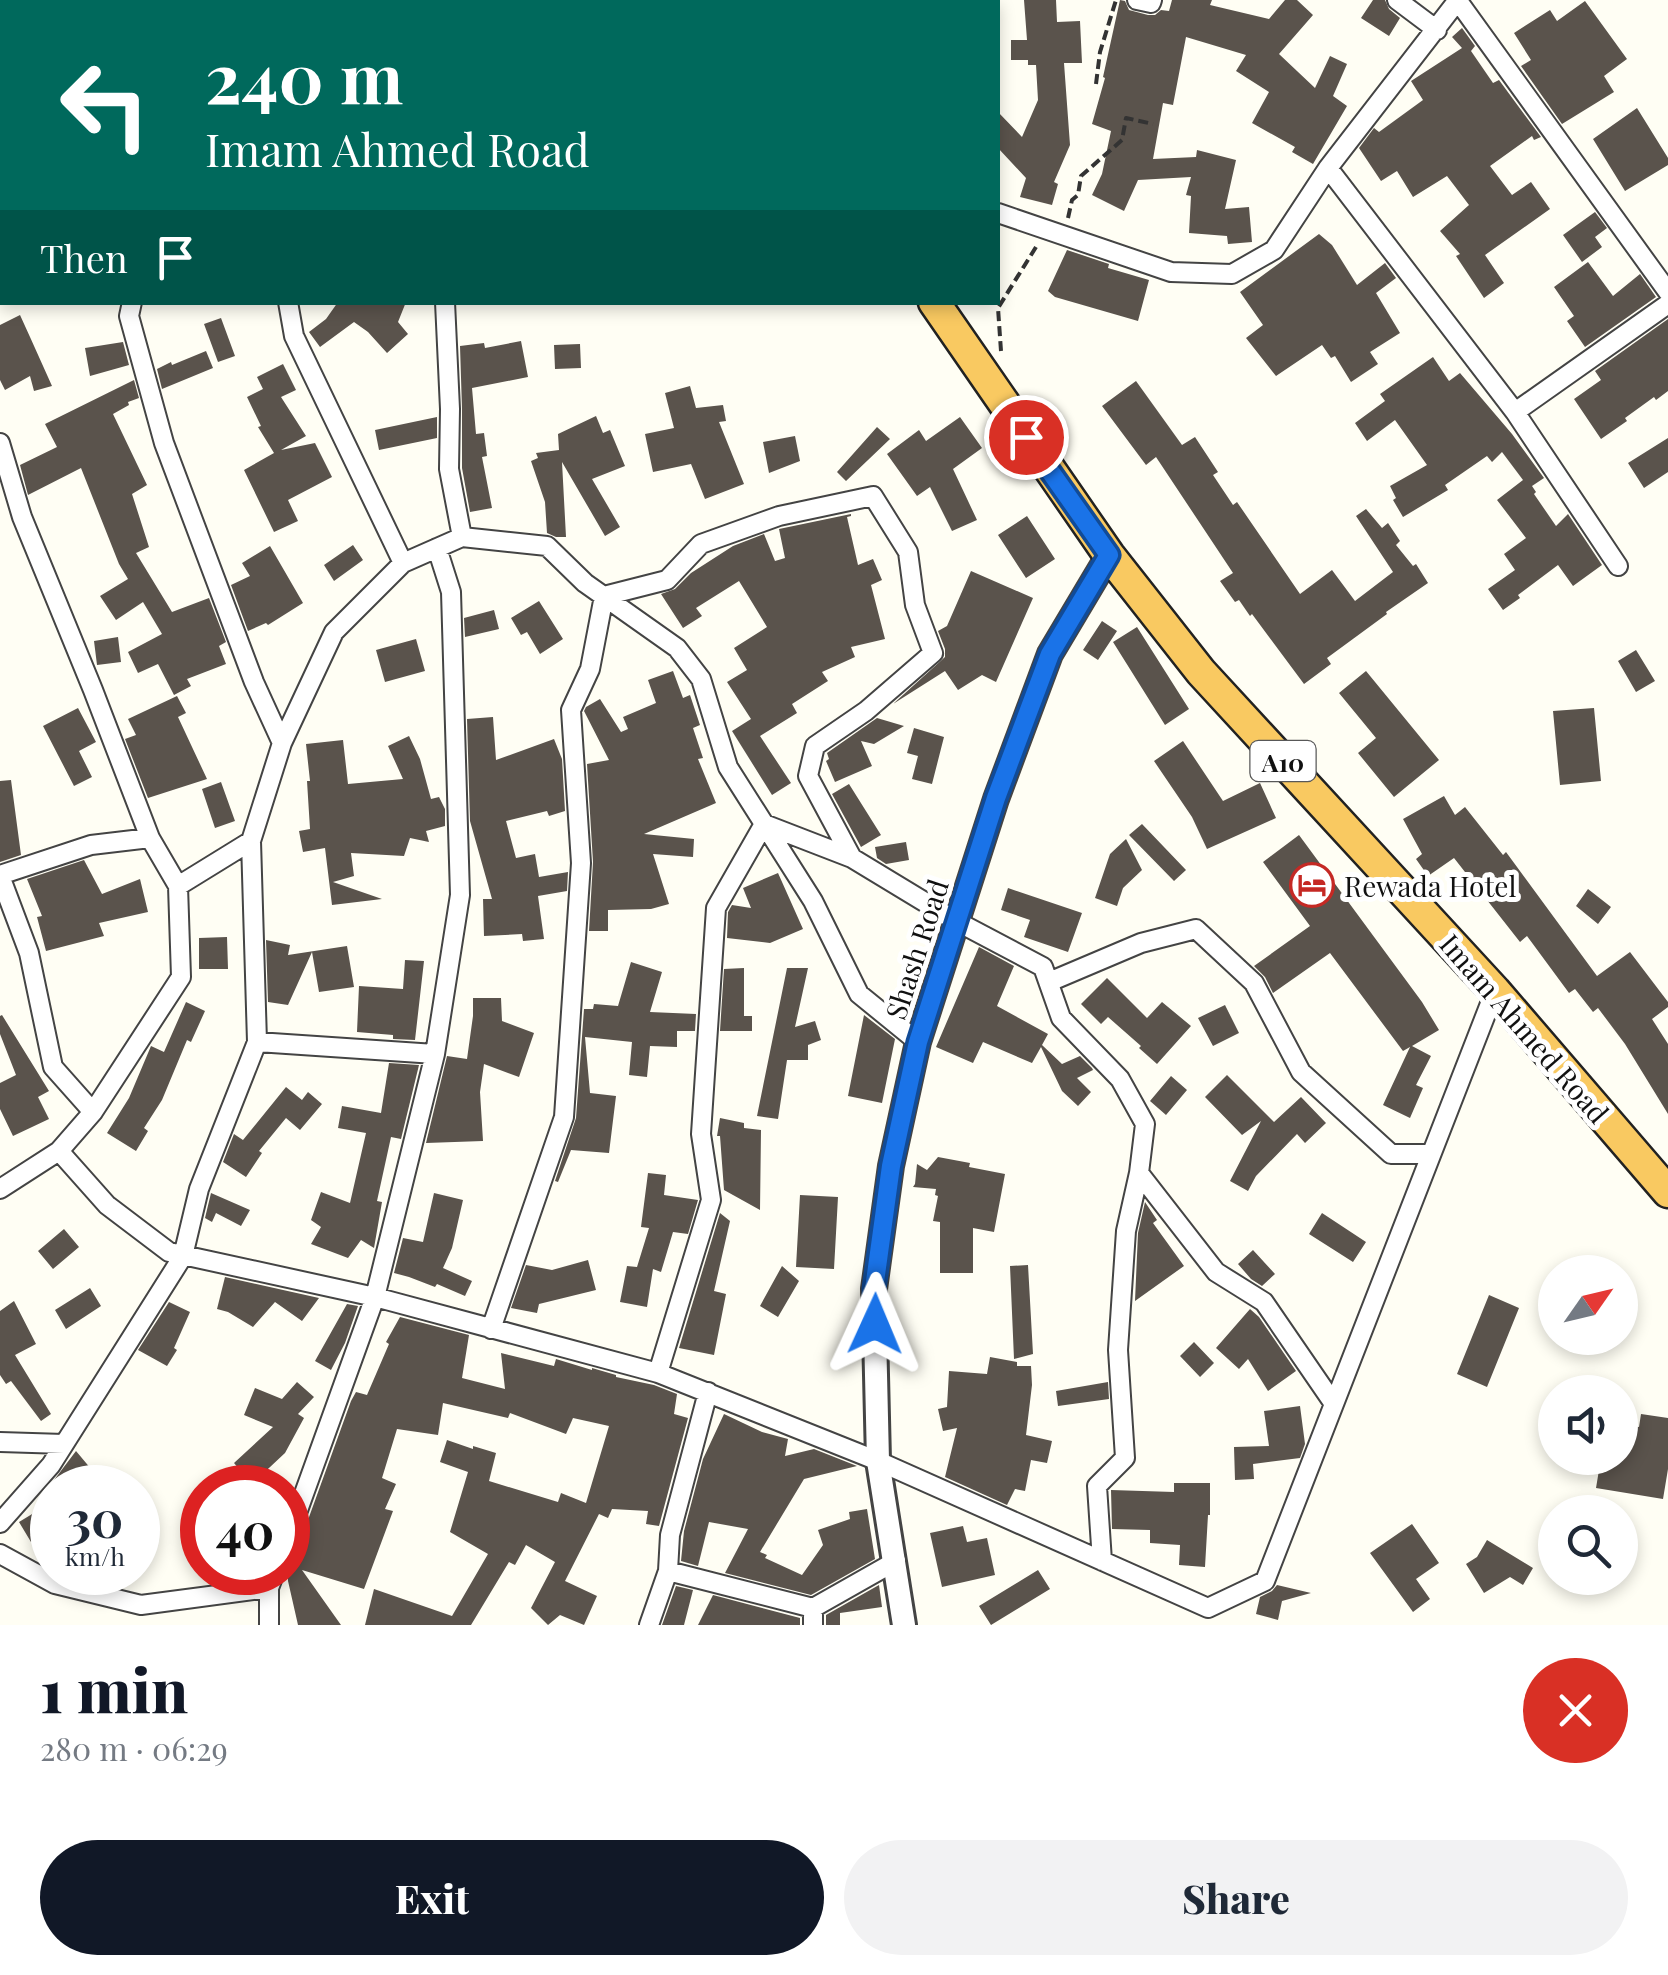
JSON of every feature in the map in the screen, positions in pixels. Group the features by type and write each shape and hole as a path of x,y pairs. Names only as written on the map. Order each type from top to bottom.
{"highway":[{"name":"Imam Ahmed Road","path":"936,305 1109,555 1201,672 1495,991 1668,1192"}],"street":[{"path":"1137,0 1152,0"},
{"path":"1397,0 1437,30"},
{"path":"1000,214 1171,272 1232,274 1274,250 1328,168 1458,1 1668,292"},
{"path":"1328,168 1515,412 1618,566"},
{"path":"1515,412 1668,304"},
{"path":"132,305 130,316 164,443 254,682 282,743"},
{"path":"289,305 294,336 403,563"},
{"path":"444,305 450,470 462,536"},
{"path":"0,444 22,517 150,838 178,886 181,977 93,1112 59,1151 0,1189"},
{"path":"604,596 666,580 702,544 780,516 873,496 908,552 915,605 933,653 866,712 815,746 808,776 852,858"},
{"path":"0,1523 51,1465 184,1256 199,1189 257,1042 251,841 282,743 334,632 403,563 462,536 547,546 585,583 677,648 701,679 728,767 814,901 860,994 918,1042"},
{"path":"310,1477 375,1297 436,1054 460,895 451,592 437,548"},
{"name":"Shash Road","path":"904,1625 878,1461 874,1289 891,1166 918,1042 996,798 1050,654 1109,555"},
{"path":"491,1330 564,1117 580,863 571,710 590,669 604,596"},
{"path":"764,824 852,858 956,921 1044,967 1062,1018 1120,1079 1145,1124 1126,1232 1118,1350 1125,1458 1097,1486 1102,1561"},
{"path":"658,1373 711,1200 701,1134 716,908 764,824"},
{"path":"93,1112 53,1067 29,952 0,875 91,845 150,838"},
{"path":"178,886 251,841"},
{"path":"1049,982 1141,943 1196,930 1254,984 1301,1072 1391,1154 1432,1154"},
{"path":"59,1151 108,1205 169,1252 375,1297 658,1373 878,1461 1208,1608 1265,1582 1495,991"},
{"path":"257,1042 436,1054"},
{"path":"1139,1172 1216,1272 1264,1302 1334,1404"},
{"path":"649,1625 668,1571 670,1534 708,1392"},
{"path":"0,1442 64,1444"},
{"path":"0,1554 54,1584 141,1604 190,1595"},
{"path":"668,1571 813,1616 896,1561"},
{"path":"269,1625 271,1595"}],"path":[{"path":"1096,84 1100,52 1116,0"},
{"path":"1065,237 1081,176 1122,140 1126,118 1152,124"},
{"path":"1000,305 1046,230"},
{"path":"984,378 1002,350 1000,305"}],"building":[{"path":"1024,0 1056,0 1057,22 1080,21 1082,63 1064,63 1070,145 1054,182 1058,184 1052,205 1020,197 1026,178 1000,150 1000,114 1022,137 1038,100 1036,65 1028,65 1028,60 1011,60 1011,40 1027,40"},
{"path":"1120,0 1125,1 1129,10 1155,15 1161,10 1169,11 1172,0 1212,0 1210,5 1269,19 1285,0 1297,0 1313,15 1279,54 1315,88 1330,56 1347,64 1333,96 1347,106 1313,164 1292,152 1295,147 1252,123 1269,92 1236,71 1246,55 1186,37 1173,105 1163,103 1153,159 1196,157 1197,150 1236,160 1225,209 1249,207 1252,242 1228,244 1227,236 1189,233 1191,196 1186,195 1191,177 1138,180 1124,211 1092,195 1102,174 1111,131 1092,124"},
{"path":"1373,0 1385,0 1400,18 1389,36 1361,18"},
{"path":"1585,1 1627,59 1604,76 1614,92 1562,124 1521,66 1531,60 1514,33 1550,10 1557,21"},
{"path":"1462,28 1475,46 1471,51 1493,83 1499,80 1541,137 1534,140 1532,136 1490,166 1512,195 1531,182 1550,209 1485,255 1504,283 1484,298 1456,256 1460,254 1440,231 1469,205 1447,176 1413,197 1397,171 1381,181 1359,148 1374,128 1379,132 1423,100 1411,81 1462,48 1452,37"},
{"path":"1637,108 1668,158 1668,165 1625,191 1593,139"},
{"path":"1595,212 1607,228 1595,237 1602,247 1582,262 1563,235"},
{"path":"1319,234 1332,245 1357,285 1385,263 1396,278 1376,293 1400,333 1370,352 1378,364 1351,382 1335,356 1331,358 1322,345 1276,376 1246,338 1263,325 1240,292"},
{"path":"1067,250 1149,280 1138,321 1055,297 1048,291"},
{"path":"1588,262 1613,296 1640,274 1656,297 1585,347 1567,321 1574,316 1554,287"},
{"path":"336,305 405,305 398,322 408,334 387,353 354,322 320,347 309,332"},
{"path":"20,315 52,386 34,391 30,376 5,390 0,380 0,325"},
{"path":"221,318 235,356 218,362 204,324"},
{"path":"1668,319 1668,391 1656,400 1654,397 1601,439 1574,399 1601,380 1595,371"},
{"path":"521,341 528,377 472,388 476,434 484,433 487,456 482,457 492,508 470,512 462,468 460,346 484,343 485,348"},
{"path":"123,342 129,365 90,376 85,348"},
{"path":"580,344 581,368 555,369 554,345"},
{"path":"206,351 213,368 162,389 157,369"},
{"path":"1433,357 1449,381 1460,373 1512,434 1544,478 1532,486 1534,494 1556,526 1568,514 1602,565 1573,586 1558,565 1503,610 1488,589 1515,570 1504,554 1526,538 1497,500 1523,480 1502,452 1492,462 1487,456 1445,485 1448,490 1403,517 1390,486 1427,465 1395,420 1367,441 1355,423 1385,401 1380,394"},
{"path":"283,364 296,390 281,397 306,436 281,450 315,443 332,477 288,500 298,521 274,532 244,470 274,453 258,427 261,426 247,397 263,389 257,377"},
{"path":"134,380 139,398 113,414 147,485 132,494 149,547 136,553 172,612 209,598 226,642 219,646 226,664 187,679 191,686 174,695 158,664 138,673 128,652 162,634 143,602 116,620 100,596 128,579 81,468 28,495 20,465 57,447 45,424"},
{"path":"1136,381 1182,445 1195,437 1218,472 1213,475 1233,505 1237,502 1300,594 1332,570 1355,601 1393,572 1356,516 1366,509 1382,528 1388,523 1400,541 1396,545 1413,566 1416,564 1428,583 1327,658 1331,664 1304,684 1252,614 1239,600 1235,602 1220,581 1233,573 1156,457 1146,465 1102,406"},
{"path":"690,386 696,408 723,405 726,421 719,422 744,484 705,499 691,464 653,472 645,434 674,428 665,393"},
{"path":"596,416 603,433 610,430 625,466 592,479 620,527 605,536 562,462 566,537 556,537 547,533 545,502 531,461 538,458 536,453 559,450 558,434"},
{"path":"437,417 437,438 379,450 375,430"},
{"path":"960,417 982,448 953,469 977,520 952,531 930,487 917,496 887,454 919,430 926,441"},
{"path":"877,427 890,439 846,481 837,472"},
{"path":"795,436 800,461 769,473 763,442"},
{"path":"1668,438 1668,472 1644,488 1628,463"},
{"path":"851,514 847,517 858,565 873,559 882,580 871,585 885,639 851,647 855,657 822,672 828,681 792,704 797,713 760,736 791,783 772,795 732,731 751,719 727,682 747,670 734,648 767,627 739,581 696,608 702,616 683,628 661,594 675,589 691,573 733,546 764,534 775,561 785,558 779,529"},
{"path":"1027,516 1055,559 1026,578 998,535"},
{"path":"353,545 363,560 334,581 324,565"},
{"path":"270,546 303,603 268,625 248,631 231,585 250,576 242,563"},
{"path":"971,571 1033,598 996,682 982,675 958,690 945,671 893,704 945,657 938,631 947,626"},
{"path":"539,601 563,639 540,654 527,632 521,635 511,618"},
{"path":"494,610 499,629 465,637 464,618"},
{"path":"1102,621 1117,631 1098,660 1083,650"},
{"path":"1137,627 1189,709 1165,725 1113,642"},
{"path":"118,637 121,662 97,665 94,641"},
{"path":"416,639 425,671 385,682 376,650"},
{"path":"1636,650 1655,681 1636,692 1618,661"},
{"path":"673,671 683,698 690,695 700,725 693,728 703,758 698,759 716,803 644,834 694,839 693,857 653,854 669,904 651,909 608,910 608,931 589,931 593,862 587,764 609,760 584,711 600,699 621,732 628,729 623,717 656,703 648,680"},
{"path":"1366,671 1439,760 1394,797 1358,753 1376,738 1339,693"},
{"path":"177,696 186,713 178,717 207,779 148,798 125,739 136,735 128,719"},
{"path":"78,708 96,742 79,751 92,777 74,786 43,726"},
{"path":"1594,708 1601,781 1560,785 1553,711"},
{"path":"493,717 496,760 554,739 562,759 565,811 549,816 547,811 506,821 516,858 535,854 539,877 568,872 567,891 538,896 544,939 523,941 522,934 484,936 483,899 492,899 470,821 467,719"},
{"path":"877,718 904,726 874,744 861,741 872,766 835,782 826,761 827,753"},
{"path":"914,728 944,737 932,784 912,779 918,756 907,753"},
{"path":"409,736 431,799 439,797 445,809 445,826 426,831 429,842 410,838 404,856 351,853 354,876 333,882 382,899 332,905 325,848 303,852 299,831 310,829 306,744 343,740 348,784 403,779 388,746"},
{"path":"1183,741 1223,801 1260,783 1276,818 1207,849 1192,817 1154,761"},
{"path":"11,780 21,855 0,862 0,781"},
{"path":"221,782 235,821 215,828 202,789"},
{"path":"849,784 881,835 861,847 832,794"},
{"path":"1444,796 1455,815 1465,807 1503,855 1506,852 1597,976 1630,952 1668,1002 1668,1007 1652,1019 1668,1044 1668,1114 1598,1008 1593,1012 1575,989 1569,993 1527,936 1520,942 1454,858 1428,876 1416,859 1422,854 1403,819"},
{"path":"1142,824 1186,870 1174,881 1129,835"},
{"path":"1299,835 1439,1030 1412,1046 1431,1056 1416,1085 1423,1088 1410,1118 1383,1105 1410,1047 1403,1051 1330,953 1273,993 1254,966 1310,926 1263,862"},
{"path":"1126,839 1142,870 1123,888 1117,906 1095,898 1110,854"},
{"path":"906,842 909,860 886,864 877,858 875,847"},
{"path":"84,860 102,894 140,879 148,912 99,923 104,936 46,951 37,917 42,916 27,879"},
{"path":"778,873 803,929 770,943 727,938 732,905 751,908 743,888"},
{"path":"1008,888 1082,913 1068,952 1024,937 1030,920 1001,910"},
{"path":"1588,889 1611,907 1598,924 1576,906"},
{"path":"227,937 228,969 199,969 199,938"},
{"path":"266,940 290,945 288,955 347,946 354,987 319,992 312,952 288,1005 268,1002"},
{"path":"979,947 1014,966 997,1006 1048,1034 1042,1045 1062,1064 1080,1056 1092,1068 1077,1078 1091,1092 1078,1106 1062,1091 1041,1047 1032,1063 983,1042 973,1063 936,1047"},
{"path":"405,960 424,961 415,1040 357,1032 359,986 403,989"},
{"path":"631,962 662,972 650,1012 696,1014 695,1031 677,1031 677,1047 650,1046 647,1077 629,1075 632,1042 585,1037 590,1093 616,1096 609,1153 571,1150 558,1182 555,1181 576,1118 584,1009 593,1009 594,1004 618,1006"},
{"path":"744,968 744,1016 752,1016 752,1031 720,1031 724,969"},
{"path":"787,968 808,968 795,1027 815,1021 821,1040 808,1045 808,1060 787,1060 778,1119 757,1116"},
{"path":"1107,978 1147,1018 1162,1002 1191,1026 1157,1064 1108,1017 1101,1024 1081,1004"},
{"path":"473,998 501,998 502,1021 534,1033 519,1077 484,1064 480,1092 483,1141 426,1143 447,1056 467,1059"},
{"path":"186,1002 205,1011 191,1042 187,1040 136,1151 107,1133 129,1098 151,1046 164,1052"},
{"path":"1225,1005 1239,1033 1213,1046 1198,1018"},
{"path":"2,1015 49,1091 38,1097 49,1119 13,1136 0,1109 0,1083 16,1075 0,1034"},
{"path":"864,1015 895,1039 882,1103 848,1096"},
{"path":"389,1063 419,1065 401,1139 391,1137 377,1201 382,1202 374,1248 361,1240 348,1258 311,1244 321,1227 311,1220 321,1192 350,1203 366,1133 338,1128 342,1106 381,1113"},
{"path":"1227,1075 1274,1122 1301,1097 1326,1123 1305,1143 1297,1134 1256,1176 1248,1191 1230,1181 1261,1121 1242,1135 1205,1097"},
{"path":"1171,1076 1187,1090 1166,1115 1150,1101"},
{"path":"286,1087 302,1100 308,1092 322,1104 300,1130 286,1118 259,1151 262,1153 246,1177 223,1162 234,1134 243,1140"},
{"path":"720,1118 761,1130 760,1210 724,1190 717,1136"},
{"path":"938,1157 1005,1174 994,1232 973,1228 973,1273 940,1273 940,1222 933,1221 936,1189 913,1187 917,1164 927,1170"},
{"path":"648,1173 666,1175 664,1195 698,1200 688,1234 673,1232 661,1272 653,1269 647,1307 620,1302 627,1266 637,1267 649,1228 641,1227"},
{"path":"211,1193 250,1210 241,1226 216,1213 212,1222 205,1218"},
{"path":"434,1193 463,1200 443,1268 472,1281 465,1296 394,1273 403,1238 423,1242"},
{"path":"800,1195 838,1197 834,1269 796,1267"},
{"path":"1145,1202 1157,1220 1153,1223 1184,1266 1135,1301 1138,1233"},
{"path":"720,1213 730,1221 714,1291 726,1294 714,1355 679,1348"},
{"path":"1322,1213 1366,1242 1353,1262 1309,1234"},
{"path":"64,1229 79,1247 53,1269 38,1251"},
{"path":"1253,1250 1275,1274 1262,1286 1238,1264"},
{"path":"588,1260 596,1290 539,1304 537,1313 511,1308 526,1265 552,1270"},
{"path":"1028,1265 1033,1354 1014,1359 1010,1266"},
{"path":"782,1266 799,1281 778,1317 760,1306"},
{"path":"225,1277 319,1298 302,1321 275,1302 253,1327 217,1309"},
{"path":"90,1288 101,1306 66,1329 55,1310"},
{"path":"1489,1295 1519,1308 1487,1387 1457,1374"},
{"path":"14,1301 36,1344 15,1355 51,1414 41,1421 11,1381 6,1384 0,1375 0,1311"},
{"path":"169,1302 190,1312 167,1366 138,1350"},
{"path":"347,1304 358,1306 331,1370 315,1361"},
{"path":"1250,1309 1296,1371 1268,1391 1248,1359 1239,1369 1216,1348"},
{"path":"400,1317 469,1335 462,1378 505,1389 501,1353 554,1366 556,1359 677,1394 674,1414 688,1418 659,1526 646,1524 648,1511 612,1509 608,1518 599,1514 565,1581 597,1596 584,1625 560,1615 548,1625 531,1608 555,1562 526,1545 515,1565 509,1562 471,1625 365,1625 374,1589 452,1616 488,1554 450,1532 468,1472 440,1462 447,1440 496,1453 489,1481 558,1502 561,1493 586,1503 609,1426 573,1418 566,1434 510,1413 508,1418 443,1403 438,1435 397,1429 382,1478 396,1484 385,1509 393,1511 364,1589 310,1572 310,1514 351,1401 356,1392 367,1395 389,1344 386,1342"},
{"path":"1194,1342 1214,1363 1200,1377 1180,1356"},
{"path":"990,1357 1017,1362 1017,1366 1031,1366 1026,1435 1052,1441 1047,1463 1031,1460 1025,1491 1015,1489 1007,1505 945,1477 957,1428 943,1431 938,1409 947,1407 949,1371 987,1374"},
{"path":"297,1382 314,1397 298,1414 304,1418 285,1453 272,1465 236,1465 273,1427 244,1415 255,1388 282,1399"},
{"path":"1108,1382 1109,1399 1058,1406 1056,1391"},
{"path":"1300,1406 1305,1444 1300,1458 1253,1464 1254,1479 1235,1480 1234,1447 1269,1446 1264,1411"},
{"path":"724,1414 788,1439 785,1456 814,1449 857,1466 804,1479 760,1552 767,1555 765,1558 802,1575 823,1545 818,1530 850,1519 849,1512 867,1509 875,1559 811,1595 725,1573 748,1529 709,1522 698,1566 681,1561 684,1531 703,1459"},
{"path":"1641,1414 1668,1418 1668,1469 1663,1499 1596,1488 1598,1475 1638,1475"},
{"path":"76,1451 88,1465 65,1465"},
{"path":"1174,1483 1210,1483 1205,1567 1179,1565 1180,1545 1150,1543 1150,1530 1112,1529 1111,1490 1174,1492"},
{"path":"30,1515 30,1540 19,1522"},
{"path":"1412,1524 1439,1563 1416,1579 1430,1599 1413,1612 1370,1553"},
{"path":"963,1526 967,1542 987,1538 995,1575 942,1587 930,1533"},
{"path":"1487,1540 1533,1568 1523,1585 1510,1577 1484,1593 1466,1564 1477,1557"},
{"path":"1038,1570 1050,1589 991,1625 979,1606"},
{"path":"310,1581 341,1625 298,1625 291,1595 310,1595"},
{"path":"879,1585 882,1607 840,1613 840,1625 826,1625 826,1615"},
{"path":"1277,1585 1311,1593 1282,1601 1278,1620 1256,1614 1260,1597"},
{"path":"676,1586 693,1590 684,1625 662,1625"},
{"path":"713,1595 800,1618 800,1625 698,1625"}],"place":[{"name":"Rewada Hotel","path":"1312,885"}],"route":[{"path":"875,1324 874,1289 891,1166 918,1042 996,798 1050,654 1109,555 1026,437"}]}
